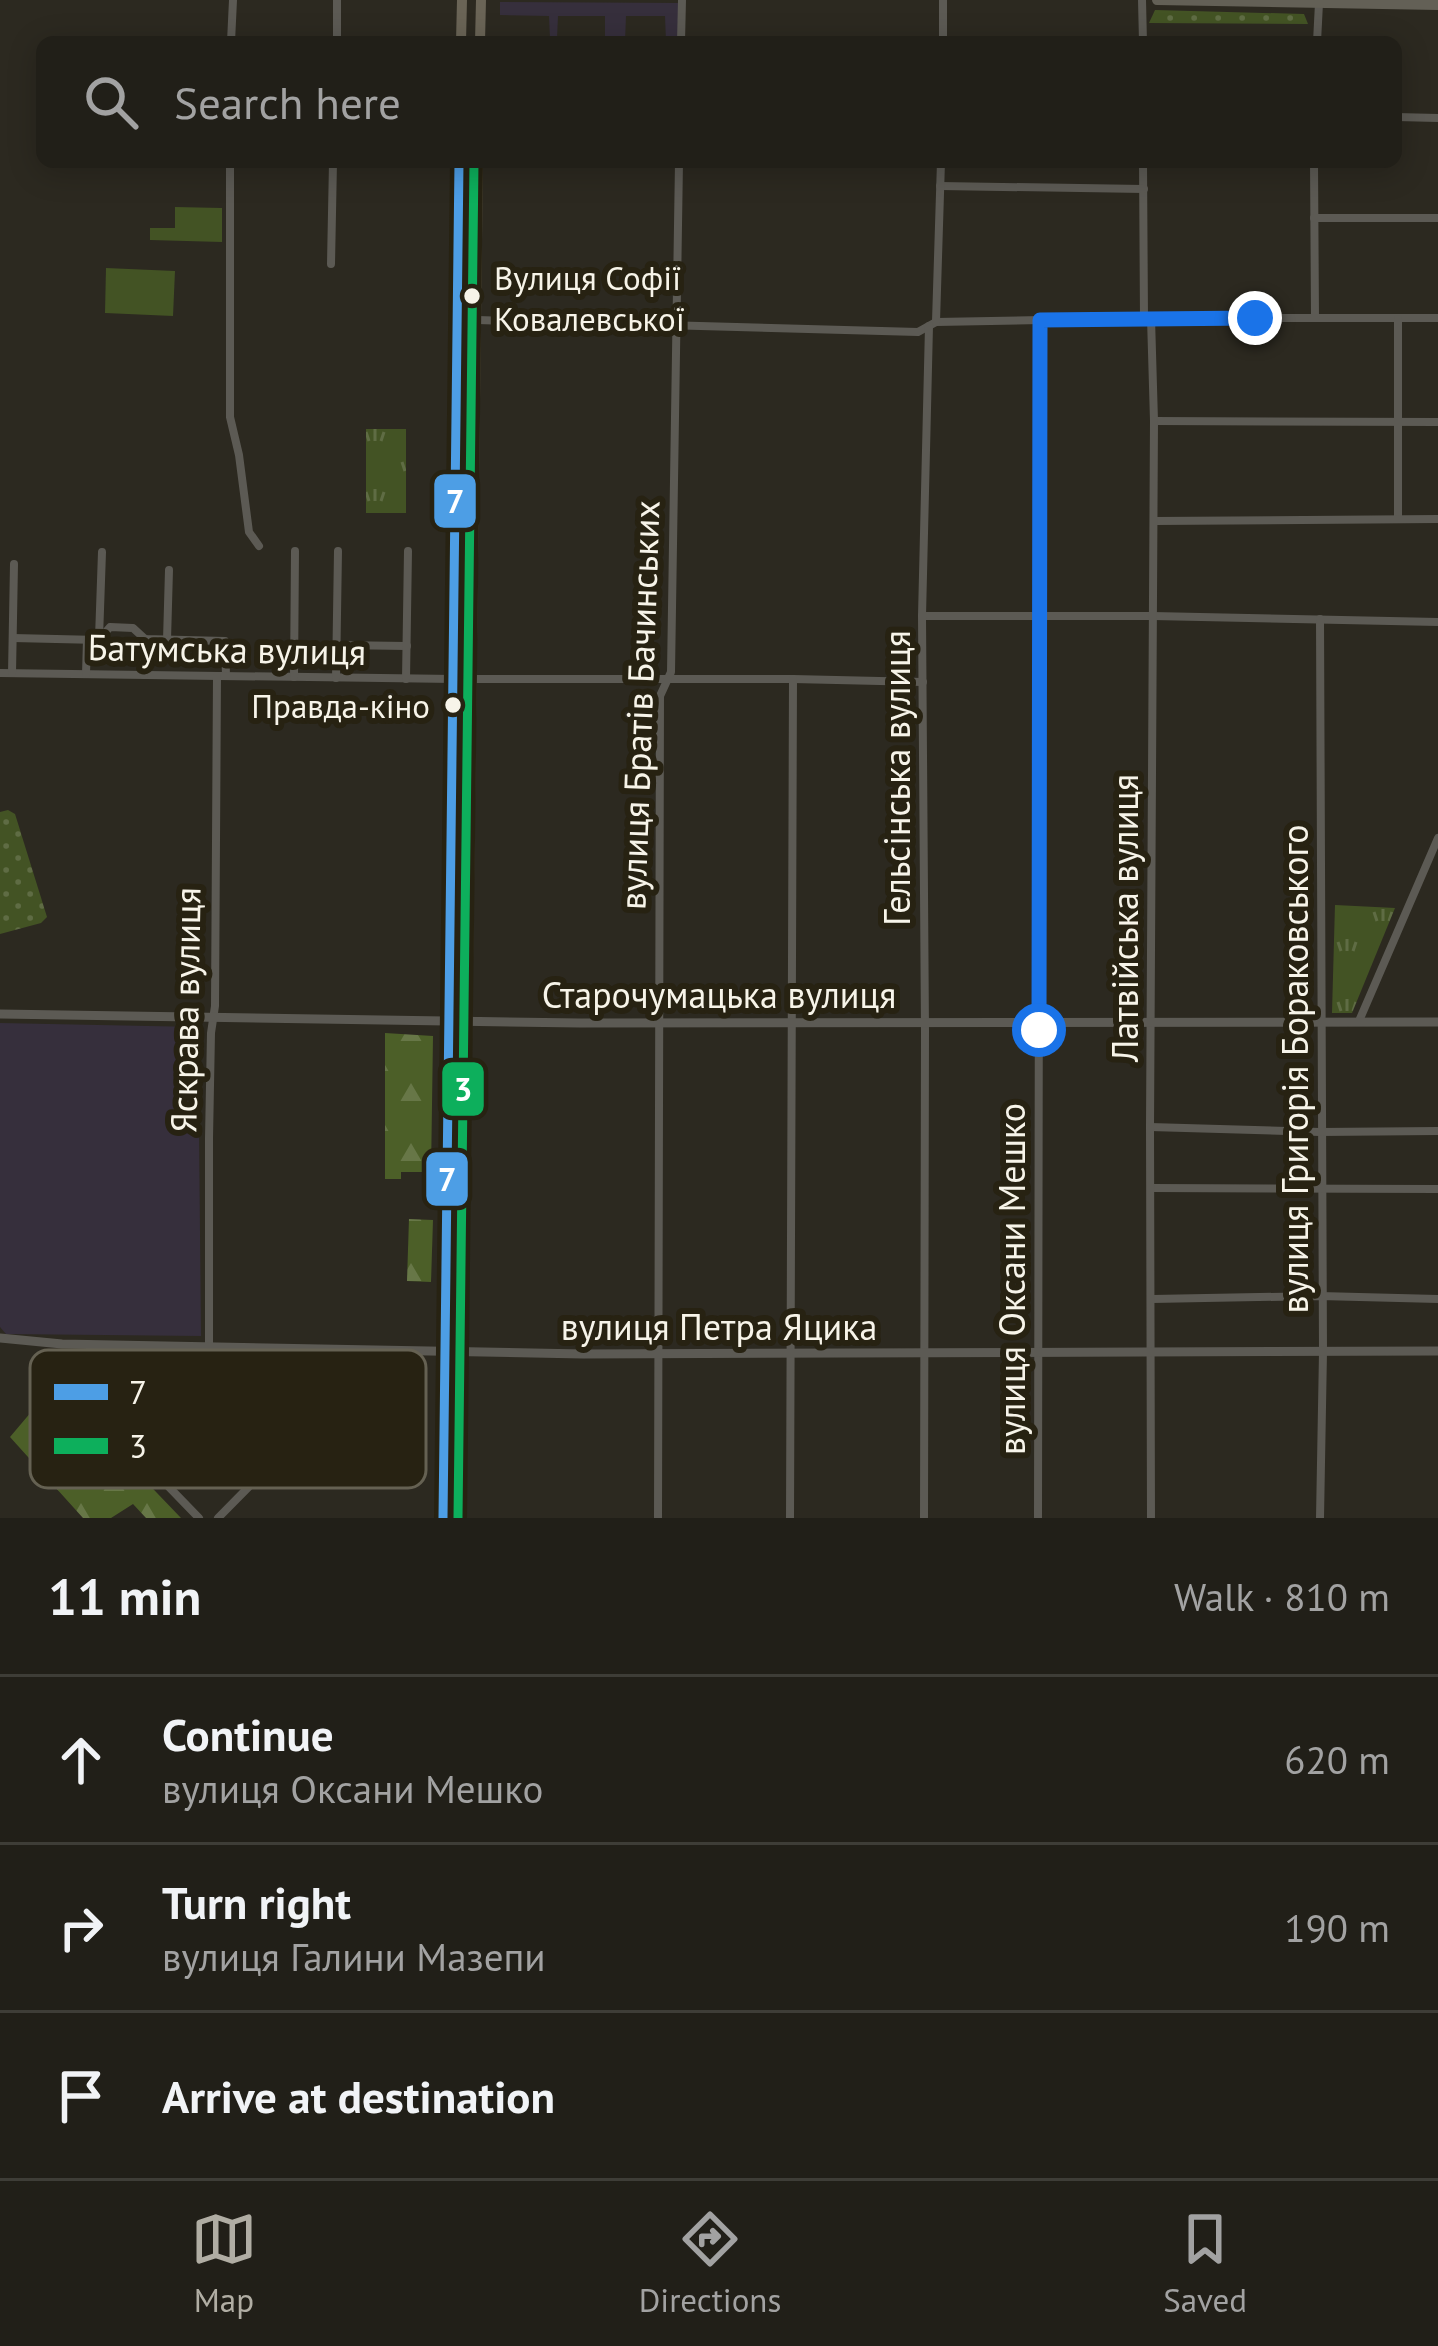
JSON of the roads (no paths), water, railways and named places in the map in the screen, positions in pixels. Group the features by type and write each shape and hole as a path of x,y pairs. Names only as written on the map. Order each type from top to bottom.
{"main road":[{"path":"461,36 462,0"},
{"path":"480,36 481,0"},
{"path":"1157,0 1438,5"},
{"path":"442,1518 459,168"},
{"path":"461,1518 478,168"}],"street":[{"path":"232,0 232,36"},
{"path":"337,36 338,0"},
{"path":"681,36 682,0"},
{"path":"943,36 944,0"},
{"path":"1142,0 1143,36"},
{"path":"1317,36 1318,3"},
{"path":"1402,117 1438,118"},
{"path":"230,168 230,417 249,532 259,546"},
{"path":"332,264 333,168"},
{"name":"вулиця Братів Бачинських","path":"658,1518 660,696 671,672 679,168"},
{"name":"Гельсінська вулиця","path":"923,1518 922,616 940,168"},
{"name":"Латвійська вулиця","path":"1144,168 1154,421 1151,1518"},
{"path":"1314,168 1315,318"},
{"path":"940,186 1144,189"},
{"path":"1314,218 1438,218"},
{"path":"477,320 917,332 933,324 1040,320 1438,318"},
{"path":"1398,319 1398,519"},
{"name":"вулиця Оксани Мешко","path":"1038,1518 1040,320"},
{"path":"1154,421 1438,422"},
{"path":"1154,521 1438,519"},
{"path":"406,679 408,550"},
{"path":"294,677 295,551"},
{"path":"336,678 338,551"},
{"path":"99,640 102,552"},
{"path":"12,674 14,564"},
{"path":"167,640 169,569"},
{"path":"922,616 1438,622"},
{"name":"вулиця Григорія Бораковського","path":"1320,620 1320,1518"},
{"path":"14,638 99,640 110,628 133,628 146,639 225,640 222,676"},
{"path":"144,675 146,639"},
{"path":"86,674 87,640"},
{"path":"336,645 407,646"},
{"name":"Батумська вулиця","path":"0,673 454,680"},
{"name":"Яскрава вулиця","path":"209,1345 209,1138 222,676"},
{"path":"471,679 922,682"},
{"path":"790,1518 794,679"},
{"path":"1359,1021 1438,838"},
{"name":"Старочумацька вулиця","path":"0,1014 450,1021 1438,1022"},
{"path":"1150,1127 1438,1131"},
{"path":"1150,1188 1438,1189"},
{"path":"1152,1299 1438,1299"},
{"name":"вулиця Петра Яцика","path":"0,1338 62,1344 362,1350"},
{"name":"вулиця Петра Яцика","path":"426,1352 1438,1352"},
{"path":"170,1488 199,1518"},
{"path":"218,1518 248,1488"}],"place":[{"name":"Вулиця Софії Ковалевської","path":"472,296"},
{"name":"Правда-кіно","path":"453,705"}]}
